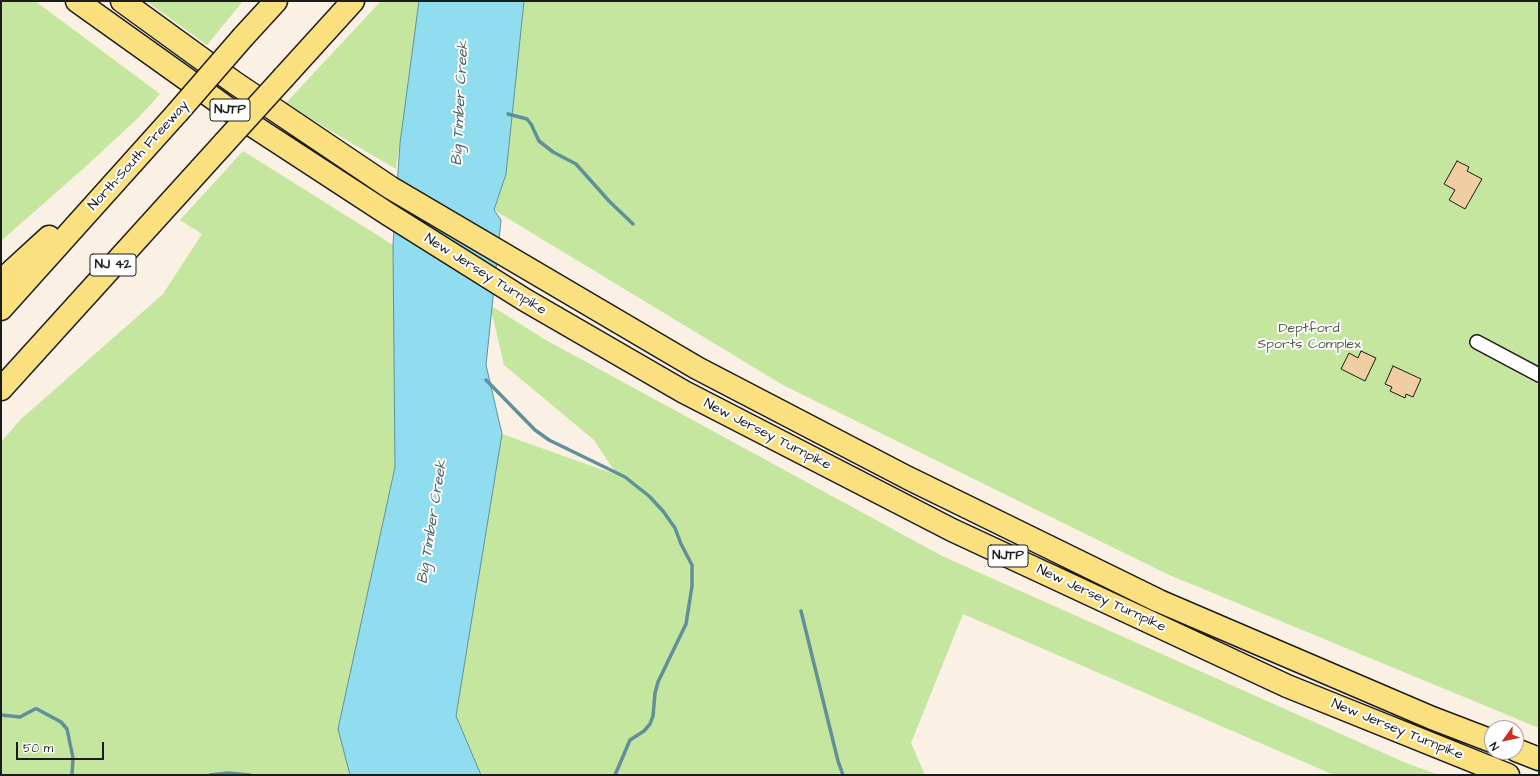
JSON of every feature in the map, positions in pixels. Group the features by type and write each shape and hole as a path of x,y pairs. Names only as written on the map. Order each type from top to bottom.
{"highway":[{"name":"New Jersey Turnpike","path":"77,1 241,118 388,214 525,300 684,392 952,530 1287,686 1508,775"},
{"name":"New Jersey Turnpike","path":"122,1 235,83 391,188 517,264 697,368 915,482 1159,601 1432,718 1484,738"},
{"name":"North-South Freeway","path":"1,309 276,1"},
{"name":"NJ 42","path":"1,389 353,1"},
{"path":"1,282 148,146"},
{"path":"1524,753 1539,759"}],"street":[{"path":"1477,342 1539,375"}],"green space":[{"path":"1,1 35,1 160,94 137,119 1,241"},
{"path":"146,1 243,1 207,45"},
{"path":"381,1 419,1 396,169 285,104"},
{"name":"Deptford Sports Complex","path":"524,1 1539,1 1539,728 1524,722 1524,720 1520,720 1167,574 783,385 494,210 506,174"},
{"path":"243,151 393,245 395,467 338,729 350,775 1,775 1,442 20,420 163,294 202,234 180,220"},
{"path":"490,305 544,339 942,556 1406,763 1439,775 1334,775 963,614 911,743 925,775 481,775 456,716 502,434 617,475 594,440 504,365"}],"water":[{"name":"Big Timber Creek","path":"419,1 524,1 506,174 494,210 501,220 486,365 502,434 456,716 481,775 350,775 338,729 395,467 393,245 400,143"}],"building":[{"path":"1457,161 1469,167 1467,171 1482,179 1465,209 1449,200 1455,190 1444,184"},
{"path":"1361,351 1376,358 1365,381 1341,369 1349,353 1358,358"},
{"path":"1393,366 1421,379 1413,397 1406,394 1405,398 1390,391 1392,387 1385,384"}],"waterway":[{"path":"508,114 527,119 539,141 553,152 576,164 609,201 633,224"},
{"path":"486,380 535,430 549,440 625,477 649,496 663,511 675,528 681,544 692,565 692,586 686,624 658,682 655,693 653,716 650,724 644,731 630,740 615,775"},
{"path":"801,611 838,761 843,775"},
{"path":"1,715 20,717 37,709 61,722 67,729 73,758 72,775"},
{"path":"210,775 228,773 250,775"}]}
